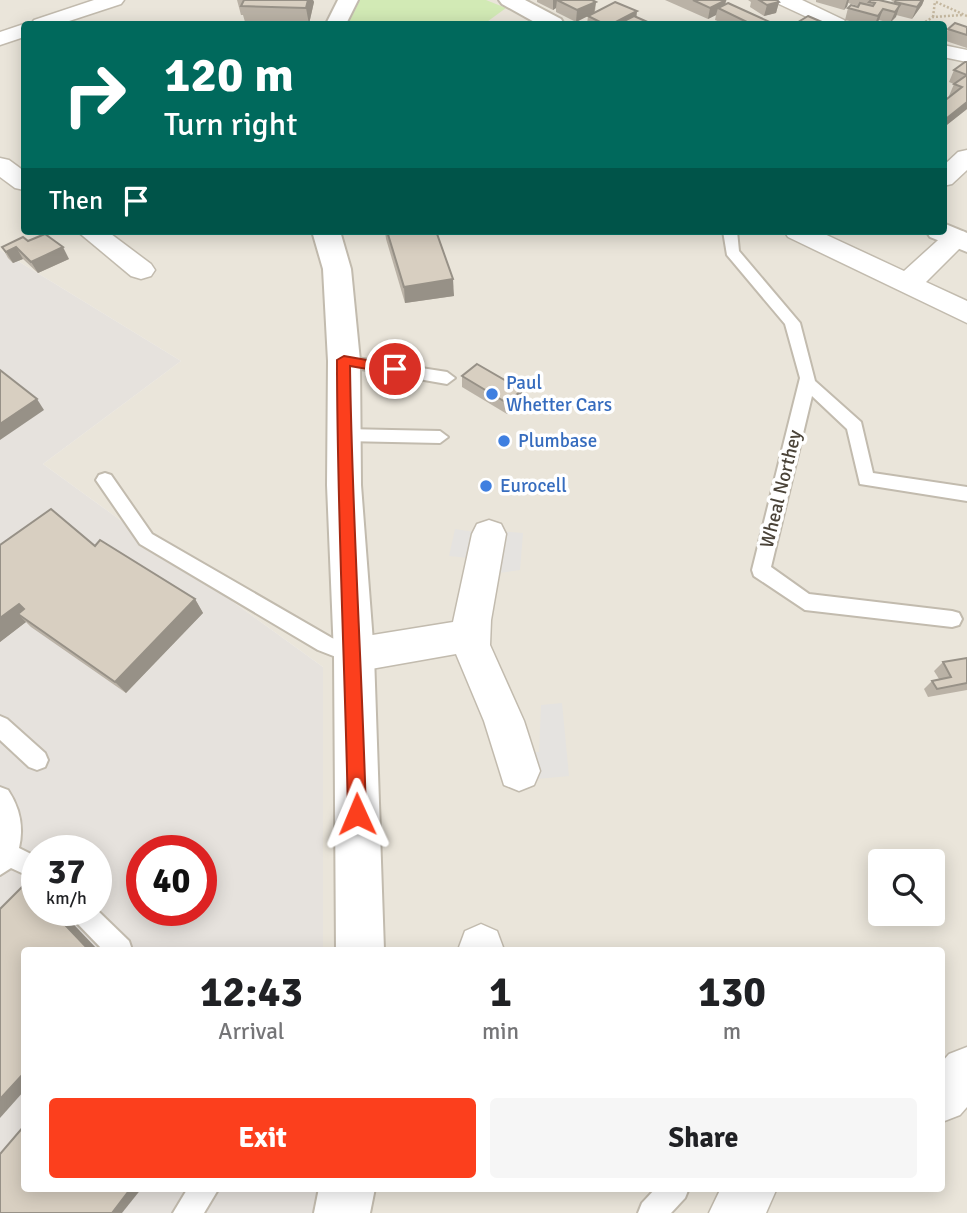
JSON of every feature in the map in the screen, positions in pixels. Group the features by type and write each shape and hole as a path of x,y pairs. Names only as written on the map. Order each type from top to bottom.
{"street":[{"path":"50,21 114,0"},
{"path":"338,21 348,0"},
{"path":"509,0 548,21"},
{"path":"786,0 830,21"},
{"path":"0,39 21,31"},
{"path":"947,52 967,56"},
{"path":"947,175 967,157"},
{"path":"0,165 21,181"},
{"path":"107,235 141,270"},
{"path":"327,235 337,269 344,360 360,947"},
{"path":"805,235 967,313"},
{"path":"907,284 954,237"},
{"path":"489,534 472,620 471,646 504,721 519,771"},
{"path":"354,655 472,635"},
{"path":"945,1094 967,1072"},
{"path":"342,1213 346,1192"},
{"path":"736,1213 749,1192"}],"lane":[{"name":"Wheal Northey","path":"730,235 732,252 792,323 808,378 761,570 805,602 952,619"},
{"path":"344,360 447,378"},
{"path":"807,383 855,426 866,479 967,495"},
{"path":"344,435 440,437"},
{"path":"105,480 146,539 325,644 354,655"},
{"path":"0,726 37,760"},
{"path":"0,798 8,817 11,836 3,858 21,864"},
{"path":"96,926 117,947"},
{"path":"187,1213 202,1192"},
{"path":"652,1213 671,1192"}],"path":[{"path":"933,17 935,1 962,15"},
{"path":"927,21 933,17 967,16"}],"shaded area":[{"path":"0,0 967,0 967,1213 348,1213 344,1192 945,1192 945,947 323,947 323,667 43,464 181,361 0,250"},
{"path":"0,250 181,361 43,464 323,667 323,947 21,947 21,1192 345,1192 348,1213 0,1213"},
{"path":"455,529 474,532 469,558 449,556"},
{"path":"499,531 523,533 520,570 499,573 497,562 501,562 500,553 503,552"},
{"path":"562,703 569,776 536,779 533,752 539,752 541,705"}],"green space":[{"path":"360,0 486,0 506,8 488,21 350,21"}],"building":[{"path":"244,0 308,0 306,8 241,6"},
{"path":"557,0 592,0 596,2 577,10"},
{"path":"693,0 726,0 710,8"},
{"path":"759,0 777,0 779,2 767,5"},
{"path":"871,0 900,5 895,12 883,9 878,16 848,8 851,5 858,7 860,3 873,6 875,3 869,2"},
{"path":"922,0 917,7 895,2"},
{"path":"615,2 637,11 618,21 598,21 588,16"},
{"path":"728,3 767,21 745,21 718,8"},
{"path":"634,16 645,21 624,21"},
{"path":"808,16 820,21 800,21"},
{"path":"955,23 967,27 967,35 948,29"},
{"path":"965,62 967,75 954,70"},
{"path":"967,75 967,102 947,118 947,99 962,87 954,84"},
{"path":"46,235 63,247 31,262 16,247 6,252 2,247 23,237 28,241"},
{"path":"388,235 437,235 453,279 404,287"},
{"path":"477,364 522,390 507,403 462,376"},
{"path":"0,370 37,399 0,424"},
{"path":"51,509 95,546 100,540 195,599 115,682 18,614 24,609 19,604 0,618 0,545"},
{"path":"967,658 967,683 937,689 932,681 951,677 943,662"},
{"path":"21,888 21,926 66,926 86,947 21,947 21,1076 0,1099 0,909"},
{"path":"21,1130 21,1192 128,1192 112,1213 0,1213 0,1154"}],"place":[{"name":"Paul Whetter Cars","path":"492,394"},
{"name":"Plumbase","path":"504,441"},
{"name":"Eurocell","path":"486,486"}],"route":[{"path":"357,814 354,655 344,485 344,360 395,369"}]}
